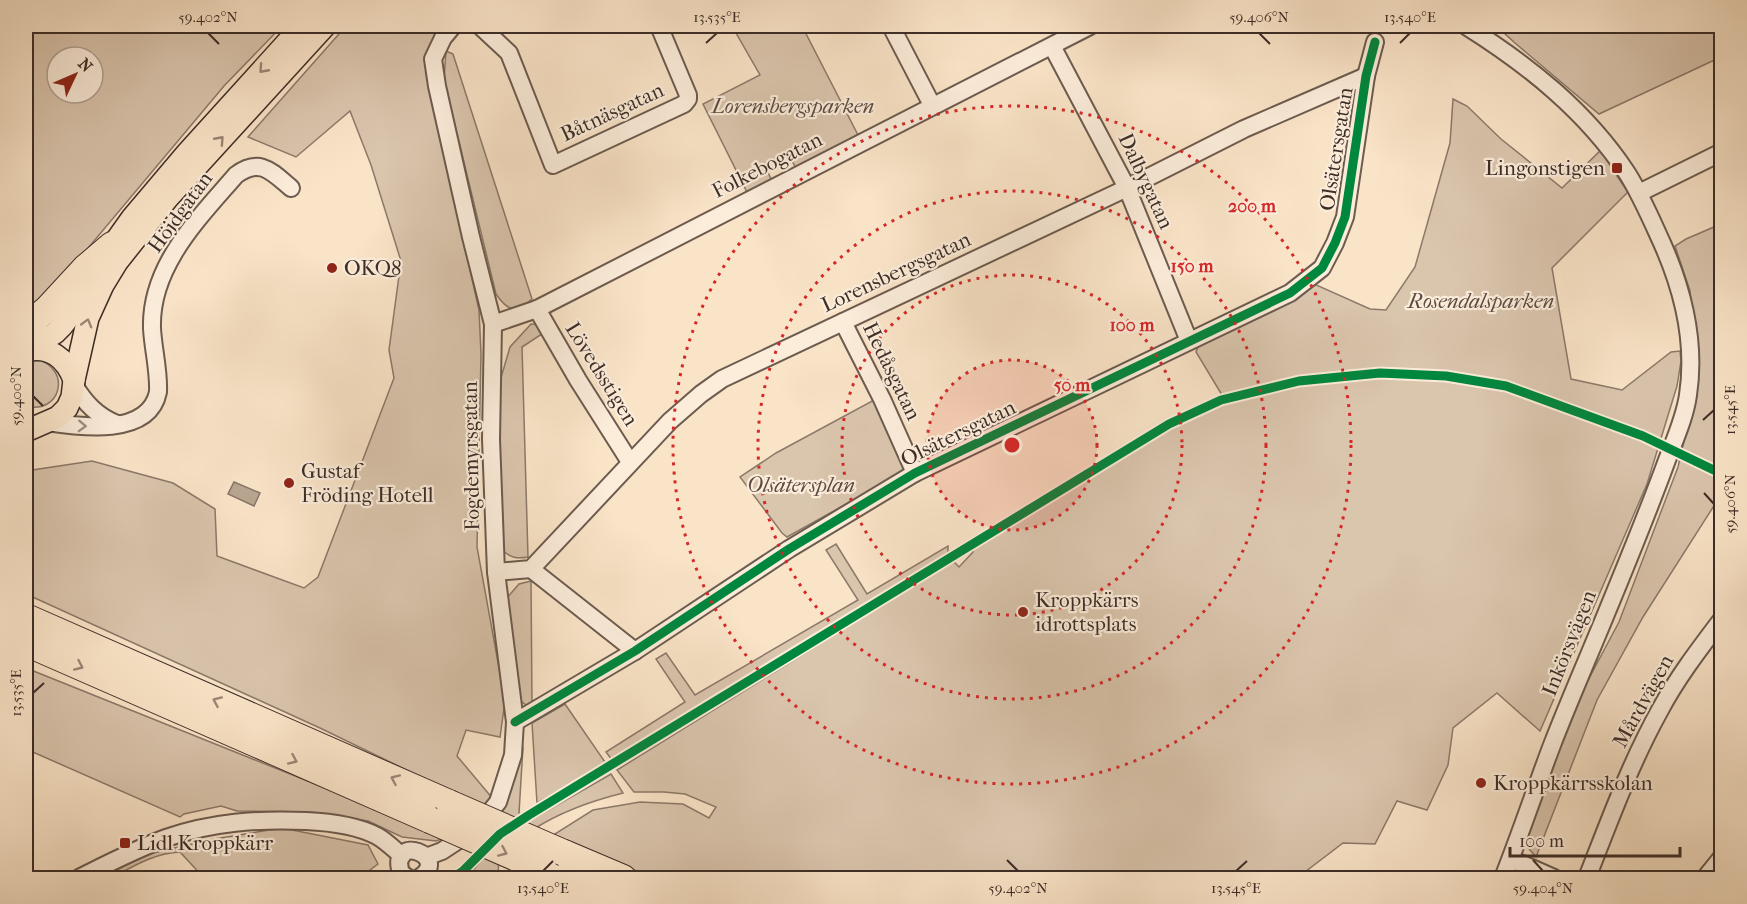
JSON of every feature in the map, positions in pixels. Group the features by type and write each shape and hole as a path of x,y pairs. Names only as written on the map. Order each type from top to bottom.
{"highway":[{"path":"27,343 48,308 85,268 111,245"},
{"path":"26,617 623,879"},
{"path":"26,643 554,874"}],"main road":[{"path":"111,245 187,153 302,26"},
{"path":"34,425 58,417 67,408 72,397 88,318 102,285 117,262 167,199 324,26"},
{"path":"27,343 58,355 70,370 74,382"}],"street":[{"name":"Fogdemyrsgatan","path":"426,857 442,850 477,828 498,802 513,755 515,722 496,572 491,439 493,324 471,237 433,59 443,38 453,26"},
{"name":"Båtnäsgatan","path":"480,26 509,53 553,165 684,104 688,99 684,84 659,26"},
{"path":"891,26 932,105"},
{"name":"Folkebogatan","path":"493,324 537,309 932,105 1058,37 1090,26"},
{"path":"1476,28 1572,106 1602,138 1639,193 1722,152"},
{"name":"Dalbygatan","path":"1058,37 1127,188 1189,340"},
{"name":"Olsätersgatan","path":"515,722 635,651 789,549 915,473 1290,293 1322,268 1345,218 1365,76 1376,42"},
{"name":"Lorensbergsgatan","path":"531,569 670,421 722,379 1127,188 1244,129 1365,76"},
{"name":"Höjdgatan","path":"34,425 118,424 135,421 153,407 157,399 159,383 152,328 156,292 170,259 196,222 236,175 252,166 270,170 291,188"},
{"name":"Inkörsvägen","path":"1503,879 1552,745 1660,479 1680,426 1688,396 1690,360 1687,318 1670,260 1639,193"},
{"name":"Lövedsstigen","path":"537,309 578,380 630,462"},
{"name":"Hedåsgatan","path":"843,322 882,399 915,473"},
{"path":"74,382 92,409 118,424"},
{"path":"496,572 531,569 635,651"},
{"name":"Mårdvägen","path":"1587,879 1625,781 1660,709 1722,619"},
{"path":"79,879 145,846 188,831 268,819 321,822 353,828 377,836 402,856"},
{"path":"401,877 399,862 407,852 414,850 426,857 428,867 425,877"},
{"path":"1704,879 1722,858"},
{"path":"1510,859 1554,879"}],"green space":[{"path":"26,26 282,26 224,86 47,297 26,314"},
{"path":"346,26 440,26 427,51 426,73 479,310 481,354 477,547 505,701 500,737 466,730 457,756 493,799 483,807 320,728 26,594 26,471 92,461 173,483 215,509 217,556 304,588 318,577 394,378 389,350 401,261 371,165 350,111 296,157 248,137"},
{"name":"Lorensbergsparken","path":"732,26 802,26 858,135 856,139 797,170 787,152 764,164 773,183 747,192 703,104 760,75"},
{"path":"1506,26 1721,26 1721,57 1599,114 1503,32"},
{"path":"446,51 453,54 532,299 521,307 508,307 496,294 444,80"},
{"name":"Rosendalsparken","path":"1453,99 1467,106 1501,139 1562,188 1601,150 1628,192 1552,268 1571,379 1622,390 1671,352 1680,351 1681,361 1677,386 1647,484 1540,731 1497,693 1453,728 1448,765 1427,810 1397,801 1375,844 1343,843 1297,878 1269,878 1247,873 1237,878 655,878 550,837 593,810 640,802 683,804 709,818 716,807 685,794 634,792 617,770 953,561 959,567 973,552 970,540 1167,421 1222,395 1196,352 1199,344 1312,283 1370,309 1386,310 1415,267 1450,143"},
{"path":"1721,224 1721,503 1717,501 1643,617 1597,700 1536,857 1525,844 1578,699 1619,622 1678,467 1698,381 1690,291 1675,246"},
{"path":"531,324 541,325 545,332 522,347 528,557 517,558 502,550 498,476 500,381 510,347"},
{"path":"37,359 55,372 58,390 47,404 38,407 26,406 26,361"},
{"name":"Olsätersplan","path":"874,400 904,466 902,473 787,537 740,477 776,453"},
{"path":"836,544 867,594 948,546 948,556 615,764 606,752 685,702 656,659 666,653 695,695 858,600 826,550"},
{"path":"531,581 532,705 526,705 521,701 506,599 519,584"},
{"path":"26,668 447,837 436,841 402,837 368,821 310,812 237,811 221,806 184,814 180,817 26,749"},
{"path":"565,704 607,765 537,803 532,723"},
{"path":"523,747 519,813 529,819 611,774 623,793 577,807 534,829 499,812"},
{"path":"282,828 368,845 378,864 359,878 204,878 180,852 153,857 113,877 110,873 144,855 214,839"},
{"path":"487,853 499,860 498,873 501,878 467,878"}],"shaded area":[{"path":"234,482 260,493 254,506 228,494"}],"cycle path":[{"path":"515,722 635,651 789,549 915,473 1290,293 1322,268 1345,217 1366,76 1375,42"},
{"path":"452,878 463,871 500,834 529,815 1169,424 1221,400 1299,381 1380,373 1446,376 1506,386 1643,436 1722,474"}],"place":[{"name":"Lingonstigen","path":"1617,168"},
{"name":"OKQ8","path":"332,268"},
{"name":"Gustaf Fröding Hotell","path":"289,483"},
{"name":"Kroppkärrs idrottsplats","path":"1023,612"},
{"name":"Kroppkärrsskolan","path":"1481,783"},
{"name":"Lidl Kroppkärr","path":"125,843"}]}
